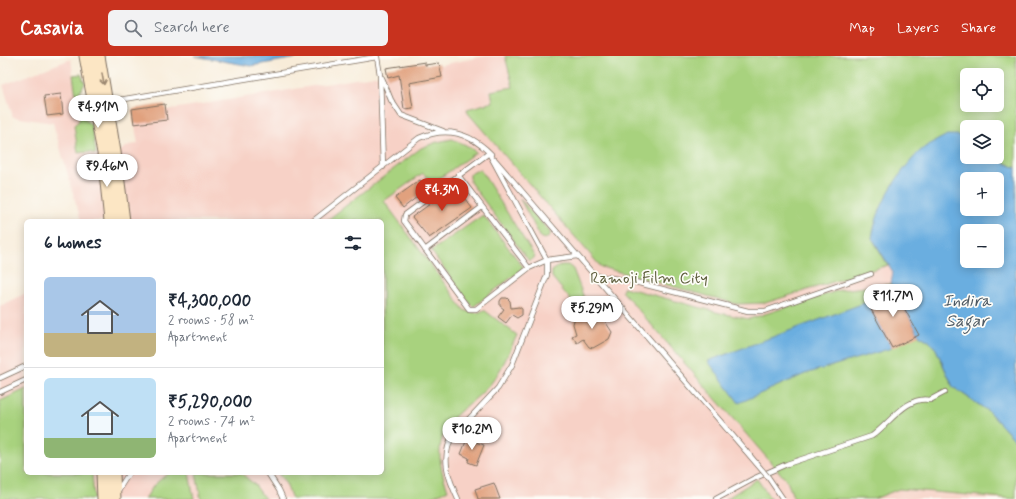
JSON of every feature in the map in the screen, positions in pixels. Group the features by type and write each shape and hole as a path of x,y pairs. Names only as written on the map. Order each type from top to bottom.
{"street":[{"path":"93,60 107,102 111,219"},
{"path":"93,60 109,153 123,219"},
{"path":"104,475 111,499"},
{"path":"111,499 113,475"}],"lane":[{"path":"107,102 379,57 383,167"},
{"path":"380,75 391,100 400,115 448,132 463,135 473,140 489,153 768,477 783,499"},
{"path":"316,219 419,138 434,132 448,132"},
{"path":"489,153 405,215 404,220 469,309 476,309 529,268 547,260 577,256"},
{"path":"458,499 447,471 447,446 452,437 498,388 512,365 547,275 547,260 489,153"},
{"path":"458,175 529,268"},
{"path":"425,250 482,208"},
{"path":"593,275 631,281 748,311 764,311 871,274"},
{"path":"0,378 24,367"},
{"path":"0,392 24,381"},
{"path":"716,499 755,478 787,464 872,436 883,428 903,407 922,398 930,400 945,392"},
{"path":"111,499 128,475"},
{"path":"269,475 283,499"}],"shaded area":[{"name":"Ramoji Film City","path":"486,56 772,56 872,238 893,273 891,284 965,413 1016,482 1016,499 0,499 0,306 24,294 24,475 384,475 384,219 80,219 53,123 13,117 3,85 71,59 79,121 79,153 88,152 97,155 120,151 129,145 138,144 132,109 166,110 380,75 386,73 386,68 425,62 425,65 439,63 440,65"}],"green space":[{"path":"505,56 1016,56 1016,168 1004,162 1004,120 960,120 960,137 957,135 872,238 888,265 765,303 737,304 601,267 468,113 467,109 493,102 491,91 513,87"},
{"path":"81,74 85,83 79,94 76,96 73,75"},
{"path":"82,117 92,126 96,154 88,152 78,153 74,125 79,121 79,118"},
{"path":"452,139 466,145 476,152 433,183 423,173 384,201 464,310 474,313 484,310 517,335 495,378 485,390 455,416 448,425 441,443 440,461 448,490 427,499 292,499 286,484 279,475 384,475 384,219 329,219 421,148 437,142"},
{"path":"480,169 535,257 529,261 470,182 470,174"},
{"path":"520,199 550,232 550,235 546,239 541,238"},
{"path":"483,215 524,268 473,307 431,251"},
{"path":"561,265 568,265 573,269 586,303 584,309 578,309 552,277 552,271"},
{"path":"891,284 919,335 929,341 936,349 953,387 988,411 1016,441 1016,499 899,489 874,499 794,499 787,481 622,291 624,287 720,313 749,319 840,290"},
{"path":"24,390 24,475 92,475 94,499 0,499 0,401"},
{"path":"166,475 189,475 194,499 145,499 154,485"},
{"path":"196,475 243,475 255,485 265,499 201,499"},
{"path":"757,479 771,499 726,499"}],"water":[{"path":"194,56 308,56 251,66"},
{"name":"Indira Sagar","path":"947,135 957,135 960,137 960,164 1004,164 1004,162 1016,168 1016,441 988,411 953,387 936,349 929,341 919,335 893,288 891,284 893,272 872,238 878,214 889,191 912,160 920,151"},
{"path":"867,302 892,348 805,374 739,403 708,361"}],"building":[{"path":"425,62 425,65 439,63 442,77 409,83 413,108 404,109 399,75 388,78 386,68"},
{"path":"61,94 63,114 47,116 44,96"},
{"path":"165,104 167,120 134,124 132,109"},
{"path":"420,180 427,189 403,208 395,198"},
{"path":"455,186 472,208 429,238 412,217"},
{"path":"893,288 919,335 892,348 867,302"},
{"path":"502,298 507,298 510,301 511,308 519,307 522,309 522,315 517,318 512,315 506,323 498,317 504,309 500,306 500,301"},
{"path":"592,310 601,315 612,332 609,339 593,348 589,347 583,339 577,343 572,336 576,334 573,324 574,320 585,316 584,315"},
{"path":"467,439 484,445 476,465 468,462 469,458 461,454"},
{"path":"494,483 500,499 478,499 475,489"}]}
